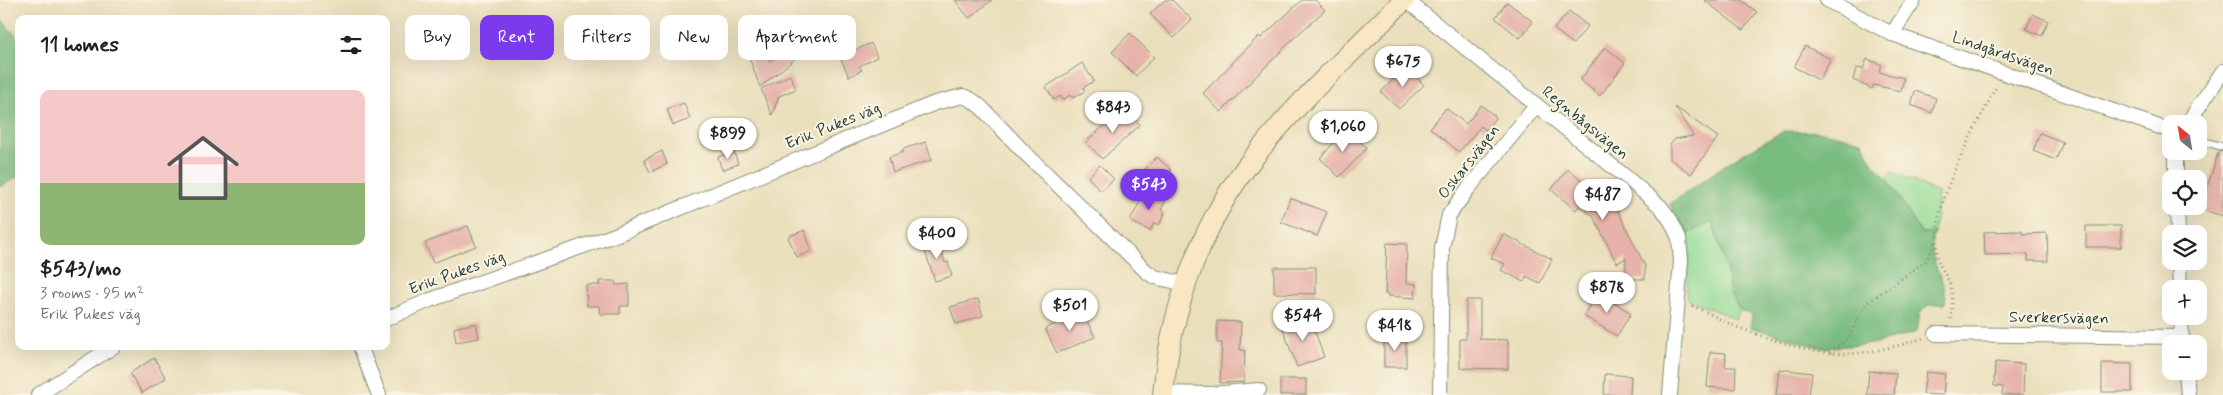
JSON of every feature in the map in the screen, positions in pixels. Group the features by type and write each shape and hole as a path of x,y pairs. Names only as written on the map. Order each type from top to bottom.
{"street":[{"name":"Regnbågsvägen","path":"1405,0 1661,207 1671,220 1679,238 1680,255 1670,395"},
{"path":"1259,390 1212,394 1163,394 1171,338 1185,284 1219,210 1253,158 1296,109 1405,0"},
{"name":"Lindgårdsvägen","path":"1827,0 1892,34 2162,128"},
{"path":"1892,34 1914,0"},
{"path":"2193,115 2223,71"},
{"name":"Erik Pukes väg","path":"390,317 430,300 615,234 935,102 962,96 972,100 981,107 1020,148 1147,272 1185,284"},
{"name":"Oskarsvägen","path":"1440,395 1442,248 1449,215 1467,190 1536,106"},
{"name":"Sverkersvägen","path":"1936,334 2162,339"},
{"path":"38,395 108,350"},
{"path":"362,350 379,395"},
{"path":"2187,380 2188,395"}],"lane":[{"path":"2208,143 2223,147"}],"path":[{"path":"1830,353 1848,338 1867,303 1927,260 1936,240 1946,188 2003,73"},
{"path":"1936,240 1937,257 1942,272 1949,280 1952,294 1951,333"},
{"path":"1677,301 1702,310 1739,328 1776,340 1830,353 1852,353 1879,349 1936,334"}],"green space":[{"path":"0,18 15,35 15,178 0,187"},
{"path":"1784,131 1823,132 1862,141 1873,164 1886,177 1921,234 1934,233 1932,253 1944,287 1946,295 1945,304 1929,305 1920,312 1917,332 1873,344 1823,348 1750,327 1752,316 1739,309 1730,294 1726,267 1713,222 1686,234 1670,204 1732,160"},
{"path":"1892,171 1938,193 1934,233 1922,234 1886,177"},
{"path":"1712,222 1726,267 1730,294 1740,309 1736,319 1689,300 1686,296 1689,257 1685,235"}],"building":[{"path":"955,0 992,0 969,18"},
{"path":"1165,0 1172,0 1192,20 1174,38 1150,14"},
{"path":"1302,0 1315,0 1325,10 1295,37 1221,112 1203,93 1259,36 1261,38"},
{"path":"1704,0 1741,0 1757,12 1743,30"},
{"path":"1507,2 1533,22 1520,38 1495,18"},
{"path":"1569,11 1588,26 1573,44 1554,29"},
{"path":"2033,14 2048,21 2042,36 2026,29"},
{"path":"1130,33 1154,57 1136,76 1112,52"},
{"path":"871,43 877,57 859,66 862,70 849,77 841,60 856,60 856,50"},
{"path":"1805,46 1831,59 1819,80 1794,67"},
{"path":"1605,47 1625,63 1600,96 1580,80"},
{"path":"1867,59 1882,65 1879,72 1904,78 1901,91 1873,85 1872,89 1853,80 1856,68 1863,69"},
{"path":"750,60 794,60 760,87"},
{"path":"1082,63 1094,81 1083,88 1085,91 1073,98 1070,95 1063,100 1060,96 1054,100 1046,87"},
{"path":"1406,67 1424,85 1399,109 1381,92"},
{"path":"790,75 796,89 779,96 772,115 761,89"},
{"path":"1915,91 1936,98 1932,113 1911,105"},
{"path":"684,103 690,119 673,125 667,109"},
{"path":"1481,105 1496,117 1486,130 1481,126 1459,152 1430,128 1446,108 1466,124"},
{"path":"1675,107 1718,137 1691,174 1670,159 1670,145 1675,139 1693,136"},
{"path":"1124,108 1140,125 1102,159 1086,142"},
{"path":"1347,129 1367,148 1339,177 1320,158"},
{"path":"2040,133 2063,142 2056,160 2033,151"},
{"path":"926,142 932,160 893,172 889,157 903,152 903,149"},
{"path":"662,151 667,164 650,172 644,160"},
{"path":"734,151 738,164 722,170 718,157"},
{"path":"2219,151 2223,152 2223,216 2207,211 2207,188"},
{"path":"1157,157 1171,170 1158,184 1144,170"},
{"path":"1100,165 1114,179 1101,191 1088,177"},
{"path":"1568,169 1600,195 1614,203 1645,266 1645,279 1626,279 1626,258 1617,263 1593,216 1579,206 1576,210 1551,190"},
{"path":"1146,190 1166,200 1161,210 1165,213 1159,225 1154,223 1150,231 1130,221"},
{"path":"1290,198 1327,212 1317,236 1281,222"},
{"path":"468,226 476,246 433,263 425,243"},
{"path":"2086,226 2121,226 2121,247 2086,247"},
{"path":"804,230 812,251 797,257 788,237"},
{"path":"2022,231 2022,234 2047,233 2048,261 2028,261 2028,254 1985,255 1984,232"},
{"path":"1503,234 1552,259 1540,283 1526,276 1524,282 1501,270 1505,264 1491,258"},
{"path":"938,238 945,263 948,262 952,276 935,281 922,242"},
{"path":"1387,243 1407,244 1406,283 1416,284 1415,298 1388,296 1388,294 1385,294"},
{"path":"1274,267 1316,267 1316,294 1274,293"},
{"path":"599,281 615,281 616,285 629,284 629,306 620,306 620,314 600,314 599,306 587,306 586,285 600,285"},
{"path":"1598,293 1631,313 1617,336 1584,316"},
{"path":"978,299 983,316 956,324 950,307"},
{"path":"1466,300 1480,300 1480,339 1508,340 1508,369 1460,368 1460,339 1466,339"},
{"path":"1082,311 1095,337 1057,353 1045,329"},
{"path":"1309,316 1324,357 1297,367 1282,326"},
{"path":"1217,321 1241,322 1240,350 1245,350 1244,382 1220,383 1222,343 1217,343"},
{"path":"476,323 479,338 456,342 454,328"},
{"path":"1384,337 1406,337 1406,367 1384,367"},
{"path":"1710,352 1726,353 1725,367 1736,367 1735,389 1707,387"},
{"path":"154,358 166,378 142,393 130,373"},
{"path":"1995,362 2024,364 2023,395 2002,395 2003,387 1994,386"},
{"path":"2102,363 2132,364 2132,392 2102,392"},
{"path":"1779,369 1812,373 1809,395 1776,395"},
{"path":"1869,371 1896,373 1894,395 1867,395"},
{"path":"1926,372 1945,374 1943,395 1923,394"},
{"path":"1605,374 1631,376 1630,395 1604,395"},
{"path":"1280,379 1306,379 1306,395 1280,395"}]}
